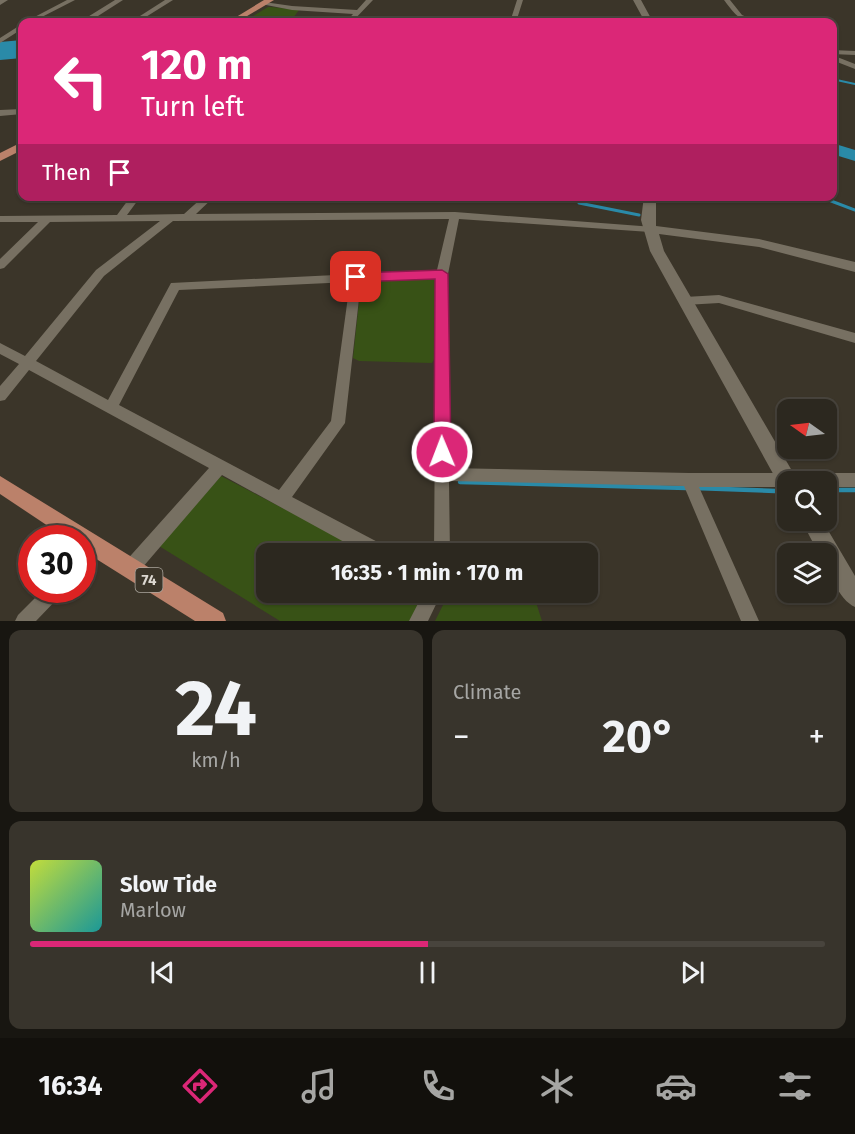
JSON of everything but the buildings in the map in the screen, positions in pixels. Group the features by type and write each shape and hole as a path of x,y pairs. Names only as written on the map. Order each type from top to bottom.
{"main road":[{"path":"239,18 267,2"},
{"path":"0,158 18,147"},
{"name":"74","path":"0,484 56,525"},
{"name":"74","path":"96,551 130,568 215,621"}],"street":[{"path":"0,3 5,0"},
{"path":"49,0 70,1"},
{"path":"120,0 89,18 141,18 170,0"},
{"path":"326,10 334,0"},
{"path":"353,18 370,0"},
{"path":"514,18 520,0"},
{"path":"637,0 647,18"},
{"path":"727,0 740,16 745,18"},
{"path":"36,18 70,1"},
{"path":"267,2 359,12"},
{"path":"0,41 18,29"},
{"path":"837,52 855,53"},
{"path":"837,59 855,67"},
{"path":"0,113 18,112"},
{"path":"119,219 132,201"},
{"path":"187,217 205,201"},
{"path":"649,201 650,229 657,251 781,471"},
{"path":"442,543 442,274 456,216"},
{"path":"0,219 456,216 706,235 780,247 855,267"},
{"path":"0,396 100,273 170,218"},
{"path":"0,265 46,220"},
{"path":"111,408 134,368 171,289 175,286 442,274"},
{"path":"281,499 338,423 356,277"},
{"path":"685,301 719,299 855,338"},
{"path":"0,348 362,543"},
{"path":"130,568 220,466"},
{"path":"442,474 777,481"},
{"path":"689,480 750,621"},
{"path":"837,480 855,480"},
{"path":"817,531 855,596"},
{"path":"24,621 41,603"},
{"path":"418,621 428,603"}],"green space":[{"path":"268,7 299,10 293,18 250,18"},
{"path":"431,277 435,280 435,358 432,363 359,361 353,358 361,284 366,280"},
{"path":"221,476 350,543 256,543 256,603 421,603 411,621 280,621 159,546"},
{"path":"444,603 536,603 542,621 435,621"}],"water":[{"path":"18,40 18,58 0,60 0,42"}],"waterway":[{"path":"837,80 855,84"},
{"path":"837,150 855,156"},
{"path":"831,201 855,210"},
{"path":"579,203 639,215"},
{"path":"460,482 687,488"},
{"path":"695,488 775,491"},
{"path":"837,490 855,490"}],"route":[{"path":"356,277 442,274 442,452"}]}
